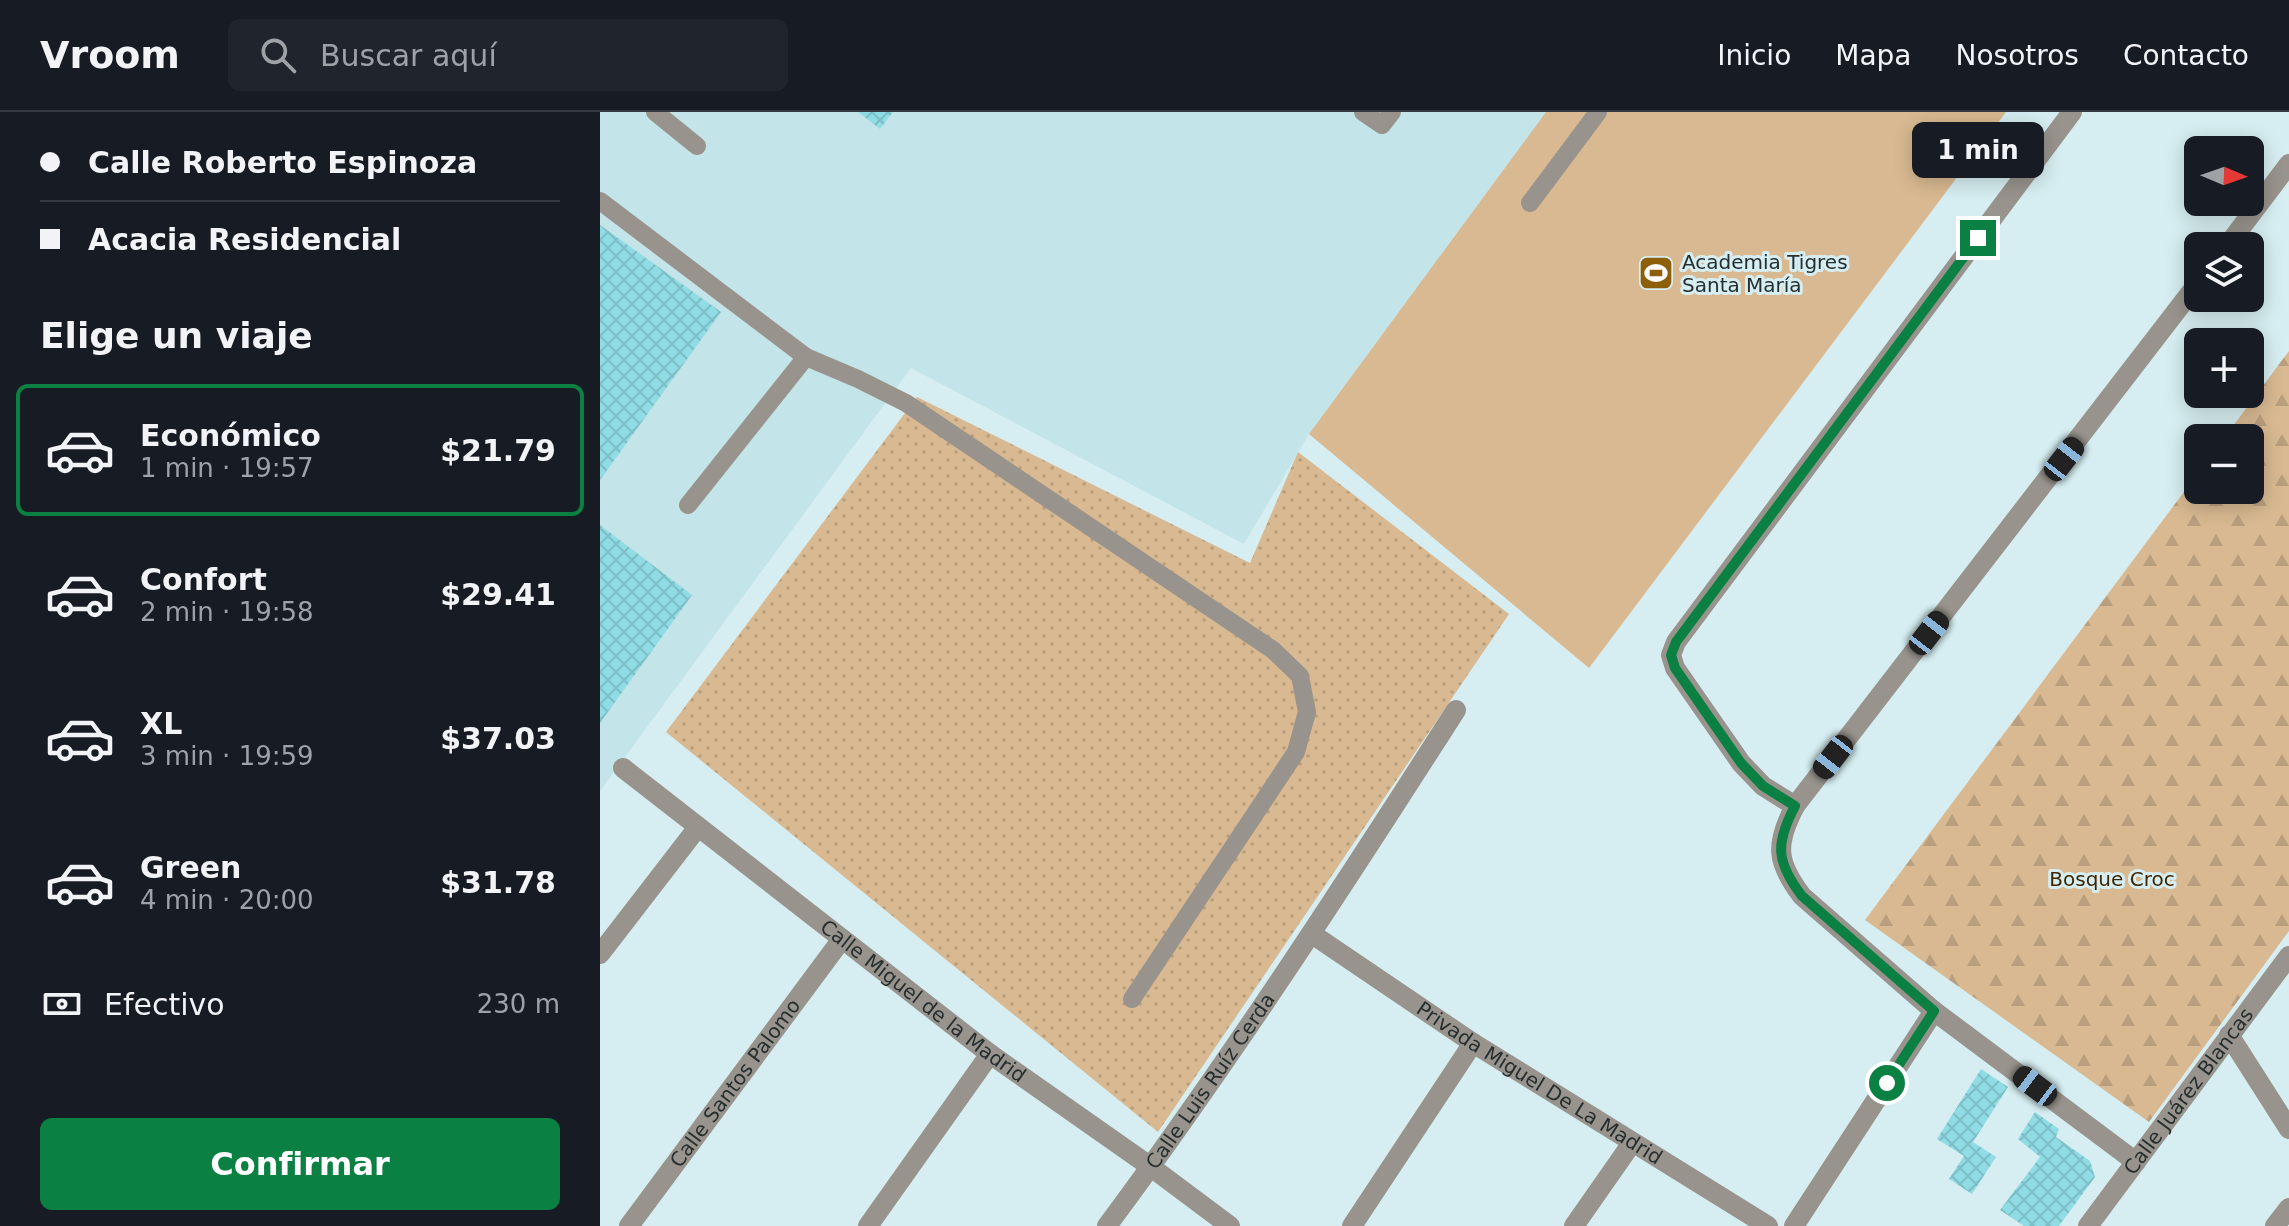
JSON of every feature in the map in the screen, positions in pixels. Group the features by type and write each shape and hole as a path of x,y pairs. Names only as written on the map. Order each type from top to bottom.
{"street":[{"path":"1795,806 1763,786 1741,763 1675,668 1671,655 1676,642 2072,112"},
{"path":"2238,232 2289,164"},
{"path":"2136,1162 1934,1011 1802,896 1788,878 1780,857 1781,836 1795,806 2184,301"},
{"name":"Calle Luis Ruíz Cerda","path":"1107,1226 1312,934 1456,710"},
{"name":"Calle Miguel de la Madrid","path":"623,768 990,1054 1230,1226"},
{"path":"600,954 698,827"},
{"name":"Privada Miguel De La Madrid","path":"1312,934 1473,1043 1768,1226"},
{"name":"Calle Santos Palomo","path":"629,1226 842,939"},
{"name":"Calle Juárez Blancas","path":"2088,1226 2289,956"},
{"path":"1794,1226 1934,1011"},
{"path":"2229,1035 2289,1129"},
{"path":"1352,1226 1473,1043"},
{"path":"868,1226 990,1054"},
{"path":"1574,1226 1632,1143"},
{"path":"2275,1226 2289,1208"}],"lane":[{"path":"655,112 697,146"},
{"path":"1363,112 1382,125 1392,112"},
{"path":"1530,203 1598,112"},
{"path":"600,201 806,357 906,403 1273,650 1300,676 1307,712 1296,752 1132,999"},
{"path":"688,505 806,357"}],"shaded area":[{"path":"600,112 1546,112 1309,434 1244,544 911,368 600,791"}],"green space":[{"name":"Academia Tigres Santa María","path":"1546,112 2006,112 1589,668 1309,434"},
{"name":"Bosque Croc","path":"2289,351 2289,931 2149,1122 1865,920 2184,492 2184,504 2264,504 2264,424 2234,424 2246,408 2264,408 2264,384"},
{"path":"917,397 1250,563 1298,452 1509,614 1158,1132 666,732"}],"building":[{"path":"858,112 893,112 880,129"},
{"path":"600,225 721,312 600,480"},
{"path":"600,525 692,595 600,723"},
{"path":"1981,1069 2008,1087 1973,1142 1996,1157 1972,1194 1949,1179 1964,1156 1937,1139"},
{"path":"2035,1112 2059,1129 2056,1137 2090,1161 2095,1177 2059,1226 2024,1226 2000,1210 2040,1157 2018,1139"}],"place":[{"name":"Academia Tigres Santa María","path":"1656,273"}],"route":[{"path":"1887,1083 1934,1011 1802,896 1788,878 1780,857 1781,836 1795,806 1763,786 1741,763 1675,668 1671,655 1676,642 1978,238"}]}
